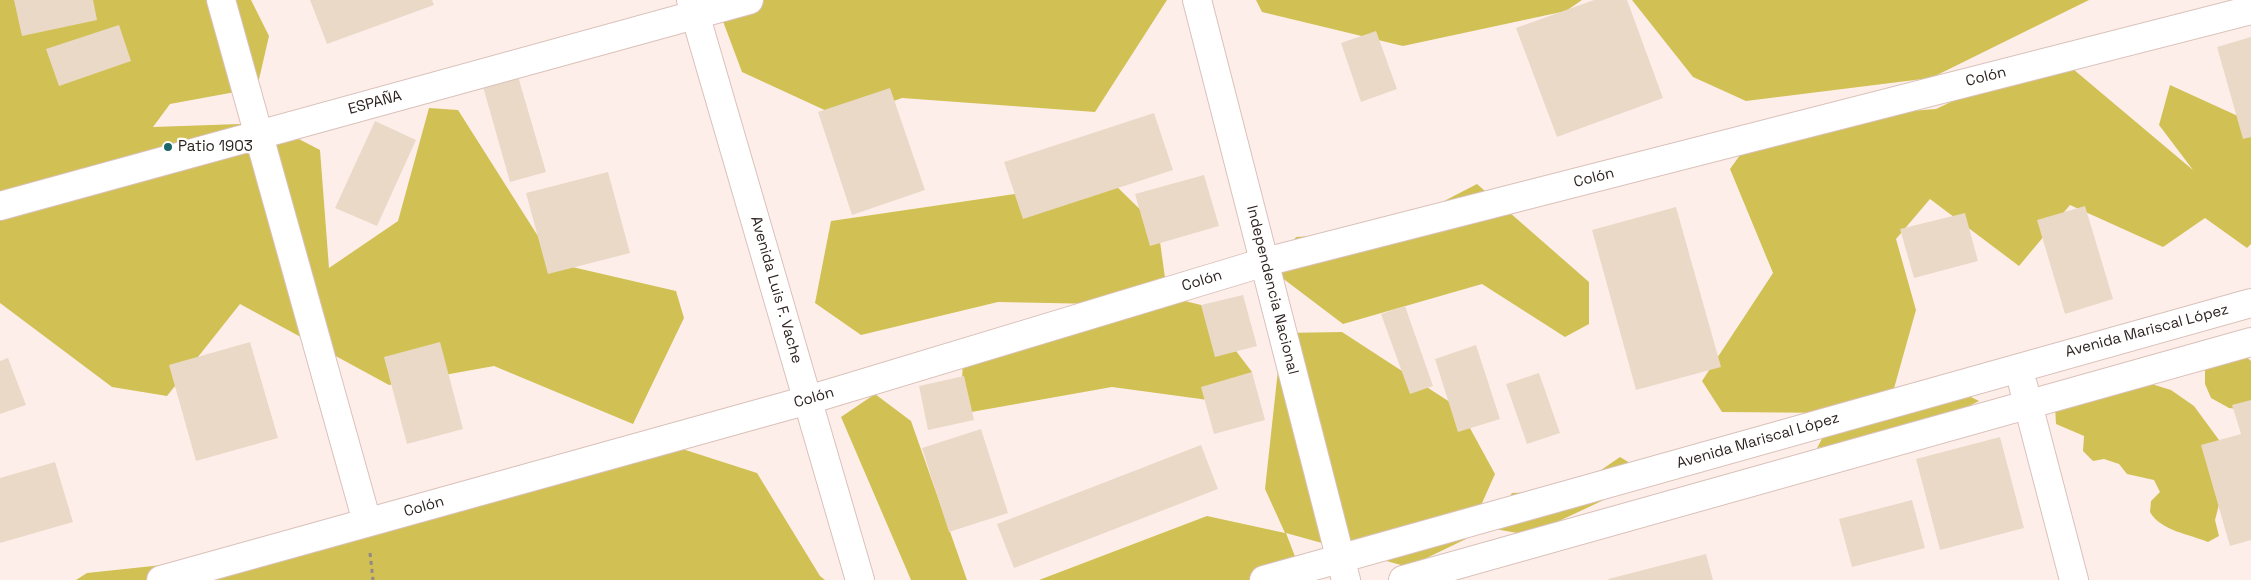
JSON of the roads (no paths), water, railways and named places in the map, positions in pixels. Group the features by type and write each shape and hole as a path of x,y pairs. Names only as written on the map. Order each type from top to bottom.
{"street":[{"path":"221,0 367,522"},
{"name":"ESPAÑA","path":"0,206 258,135 693,7 749,0"},
{"name":"Independencia Nacional","path":"1197,0 1343,570"},
{"name":"Avenida Luis F. Vache","path":"693,7 860,580"},
{"name":"Colón","path":"161,580 808,400 1265,262 2251,10"},
{"name":"Avenida Mariscal López","path":"1264,580 1343,570 2018,367 2251,303"},
{"path":"1403,580 2028,403 2251,342"},
{"path":"2018,367 2074,580"}],"place":[{"name":"Patio 1903","path":"168,147"}]}
